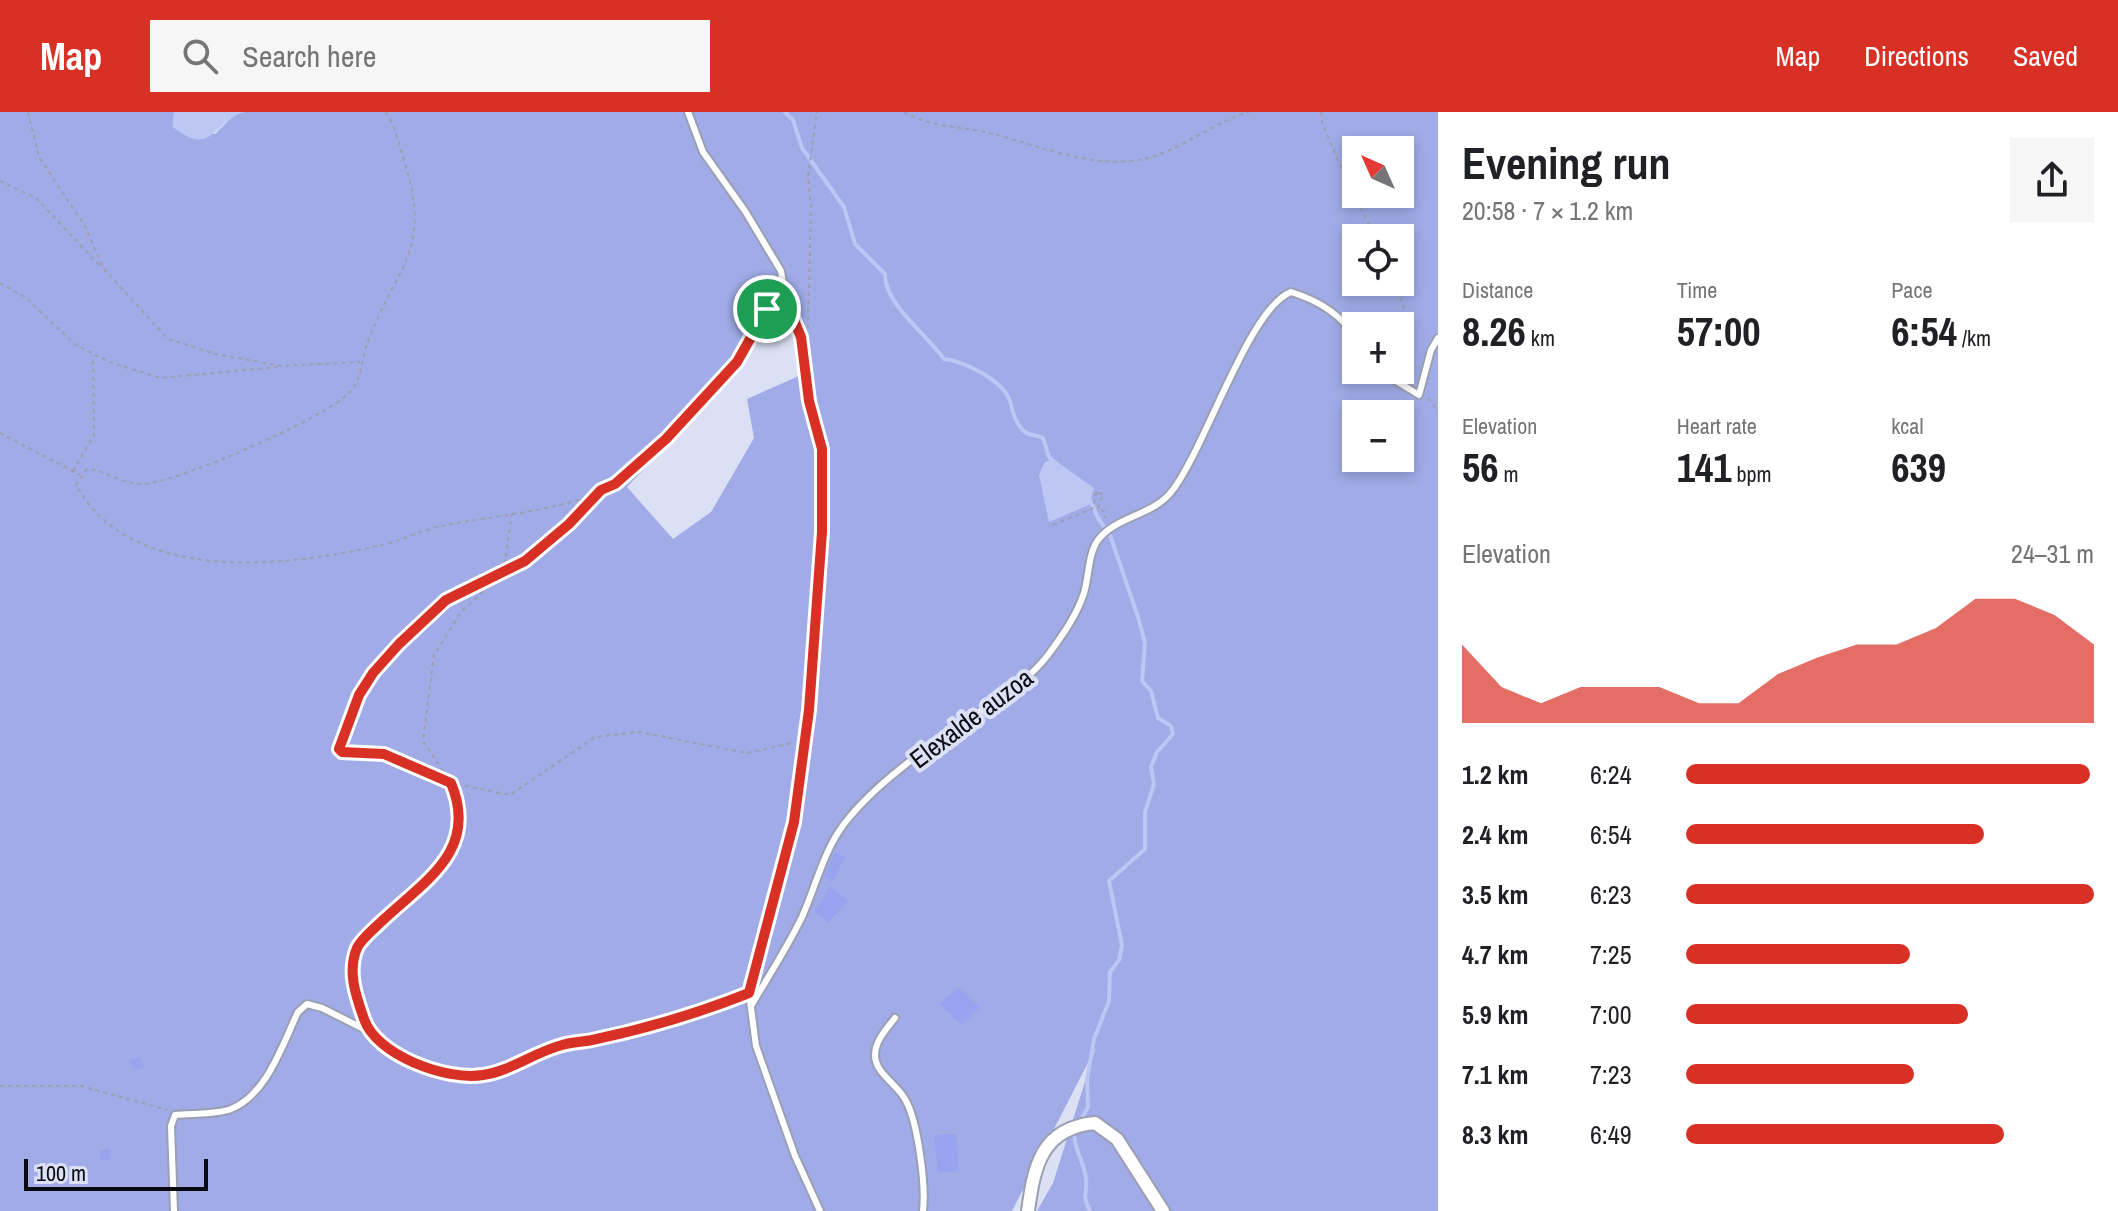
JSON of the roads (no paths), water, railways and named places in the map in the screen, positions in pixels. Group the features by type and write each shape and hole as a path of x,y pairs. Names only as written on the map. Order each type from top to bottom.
{"street":[{"path":"1028,1211 1034,1167 1047,1149 1059,1135 1079,1125 1095,1123 1117,1139 1163,1211"}],"lane":[{"path":"688,112 703,152 745,211 781,271 786,301 796,324 823,469 816,623 794,822 749,993 756,1046 795,1156 820,1211"},
{"name":"Elexalde auzoa","path":"751,1006 801,917 825,857 844,823 884,784 930,747 1028,678 1047,656 1084,594 1098,540 1119,525 1155,509 1172,491 1200,445 1244,352 1277,297 1291,292 1314,300 1342,321"},
{"path":"1401,384 1419,395 1431,350 1438,338"},
{"path":"174,1211 171,1126 175,1115 228,1110 242,1103 266,1075 298,1012 307,1004 322,1008 368,1031 409,1061 439,1070 480,1076 562,1045 627,1031 713,1007 749,993"},
{"path":"895,1018 881,1035 875,1056 881,1071 907,1101 924,1181 923,1211"}],"waterway":[{"path":"785,112 793,120 802,148 844,207 855,244 885,274 891,296 898,307 944,359 971,367 999,385 1006,393 1021,428 1043,438 1049,457 1057,464"},
{"path":"1083,1116 1088,1107 1087,1079 1094,1039 1109,1001 1110,972 1119,960 1122,945 1109,881 1145,849 1145,812 1154,784 1151,767 1157,752 1173,734 1171,726 1158,718 1151,691 1142,681 1145,643 1138,617 1110,535 1088,495"},
{"path":"1074,1133 1085,1173 1085,1197 1090,1211"}]}
